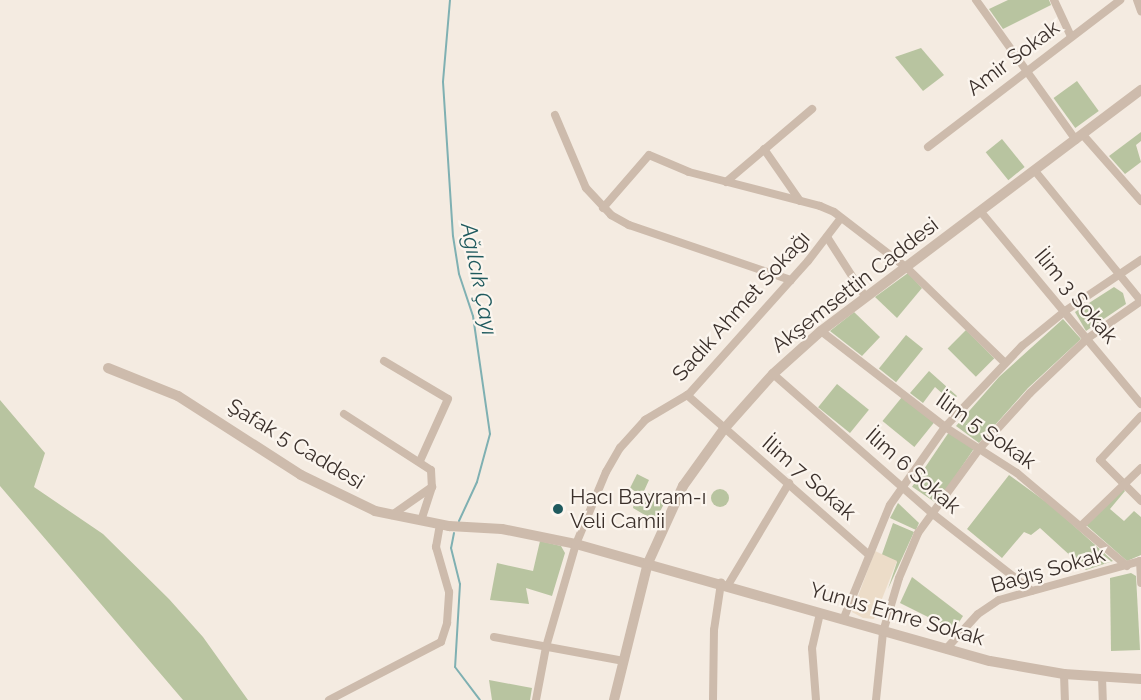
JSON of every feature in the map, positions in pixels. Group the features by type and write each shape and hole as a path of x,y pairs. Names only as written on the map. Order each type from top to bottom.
{"street":[{"path":"976,0 1026,69 1080,137 1141,201"},
{"path":"1054,0 1071,36"},
{"name":"Amir Sokak","path":"928,147 1026,69 1120,0"},
{"path":"1137,0 1141,11"},
{"name":"Akşemsettin Caddesi","path":"614,700 648,563 684,486 724,429 773,374 821,331 1141,90"},
{"path":"726,182 812,109"},
{"path":"555,115 582,180 603,208 629,225 791,280"},
{"path":"764,149 800,201"},
{"path":"603,208 649,155 726,182 800,201 841,218 907,268 1004,362"},
{"path":"876,700 882,632 906,558 933,514 980,448 1029,393 1088,338 1141,301 1118,276 1035,171"},
{"name":"İlim 3 Sokak","path":"981,212 1141,404"},
{"name":"Sadık Ahmet Sokağı","path":"536,700 546,647 576,544 606,472 628,437 645,420 687,395 791,280 841,218"},
{"path":"827,237 866,298"},
{"path":"843,620 869,555 902,485 945,427 1004,362 1065,311 1141,260"},
{"name":"İlim 5 Sokak","path":"821,331 945,427 1017,473 1127,566"},
{"path":"384,361 448,399 420,461"},
{"name":"Şafak 5 Caddesi","path":"108,368 178,396 301,475 361,506 392,515 440,524 502,529 576,544 648,563"},
{"name":"İlim 6 Sokak","path":"773,374 933,514 1032,591"},
{"name":"İlim 7 Sokak","path":"687,395 869,555"},
{"path":"344,414 420,461 433,474 432,487 421,520"},
{"path":"1141,416 1100,460 1141,501"},
{"path":"1081,526 1141,468"},
{"path":"713,700 714,630 724,584 789,483"},
{"path":"392,515 432,487"},
{"path":"329,700 441,642 447,623 448,592 436,547 440,524"},
{"path":"1140,561 1141,583"},
{"name":"Bağış Sokak","path":"946,650 987,606 1140,561"},
{"name":"Yunus Emre Sokak","path":"648,563 946,650 1064,674 1141,679"},
{"path":"816,700 812,648 820,614"},
{"path":"494,637 624,661"},
{"path":"1064,674 1065,700"},
{"path":"1102,677 1103,700"}],"green space":[{"path":"1008,0 1049,0 1051,5 1003,29 989,9"},
{"path":"921,48 944,75 923,91 895,57"},
{"path":"1077,81 1099,111 1075,128 1054,98"},
{"path":"1141,132 1141,141 1136,145 1141,162 1125,174 1109,156"},
{"path":"1002,139 1025,167 1008,180 986,152"},
{"path":"908,273 922,288 897,318 875,297"},
{"path":"1114,287 1123,293 1126,304 1086,331 1075,312"},
{"path":"854,312 880,337 862,356 830,331"},
{"path":"1063,319 1081,339 1028,388 979,443 956,426 999,377"},
{"path":"966,330 994,358 976,377 948,348"},
{"path":"906,335 923,349 896,382 879,368"},
{"path":"929,371 957,396 952,402 935,387 923,403 910,393"},
{"path":"837,384 869,410 850,433 818,407"},
{"path":"902,397 934,423 914,447 882,421"},
{"path":"0,400 45,453 34,487 103,534 169,599 203,637 248,700 183,700 0,486"},
{"path":"949,432 974,449 937,503 912,487"},
{"path":"637,474 649,480 644,491 665,502 655,521 633,508 636,492 630,488"},
{"path":"1009,475 1053,507 1113,561 1086,570 1040,528 1031,535 1024,532 1002,558 967,529"},
{"path":"1122,487 1125,491 1110,509 1124,521 1134,511 1141,517 1141,555 1127,561 1086,525"},
{"path":"716,489 724,489 729,494 727,505 716,507 711,502 711,494"},
{"path":"898,503 919,523 916,530 890,518"},
{"path":"893,523 914,532 888,589 897,562 890,562 890,570 884,573 885,557 880,570 874,562 880,560"},
{"path":"540,541 561,546 565,553 552,596 526,588 529,604 490,600 497,563 533,571"},
{"path":"873,563 876,580 891,571 878,603 870,600 871,594 869,599 860,595"},
{"path":"1131,573 1136,576 1140,650 1111,651 1110,578"},
{"path":"912,577 963,616 954,630 900,603"},
{"path":"489,680 532,688 530,700 492,700"}],"shaded area":[{"path":"875,551 897,561 874,619 863,618 852,612"}],"waterway":[{"name":"Ağılcık Çayı","path":"450,0 443,82 453,236 459,274 473,316 490,434 477,482 459,521"},
{"name":"Ağılcık Çayı","path":"454,533 451,548 460,584 455,667 480,700"}],"place":[{"name":"Hacı Bayram-ı Veli Camii","path":"558,509"}]}
